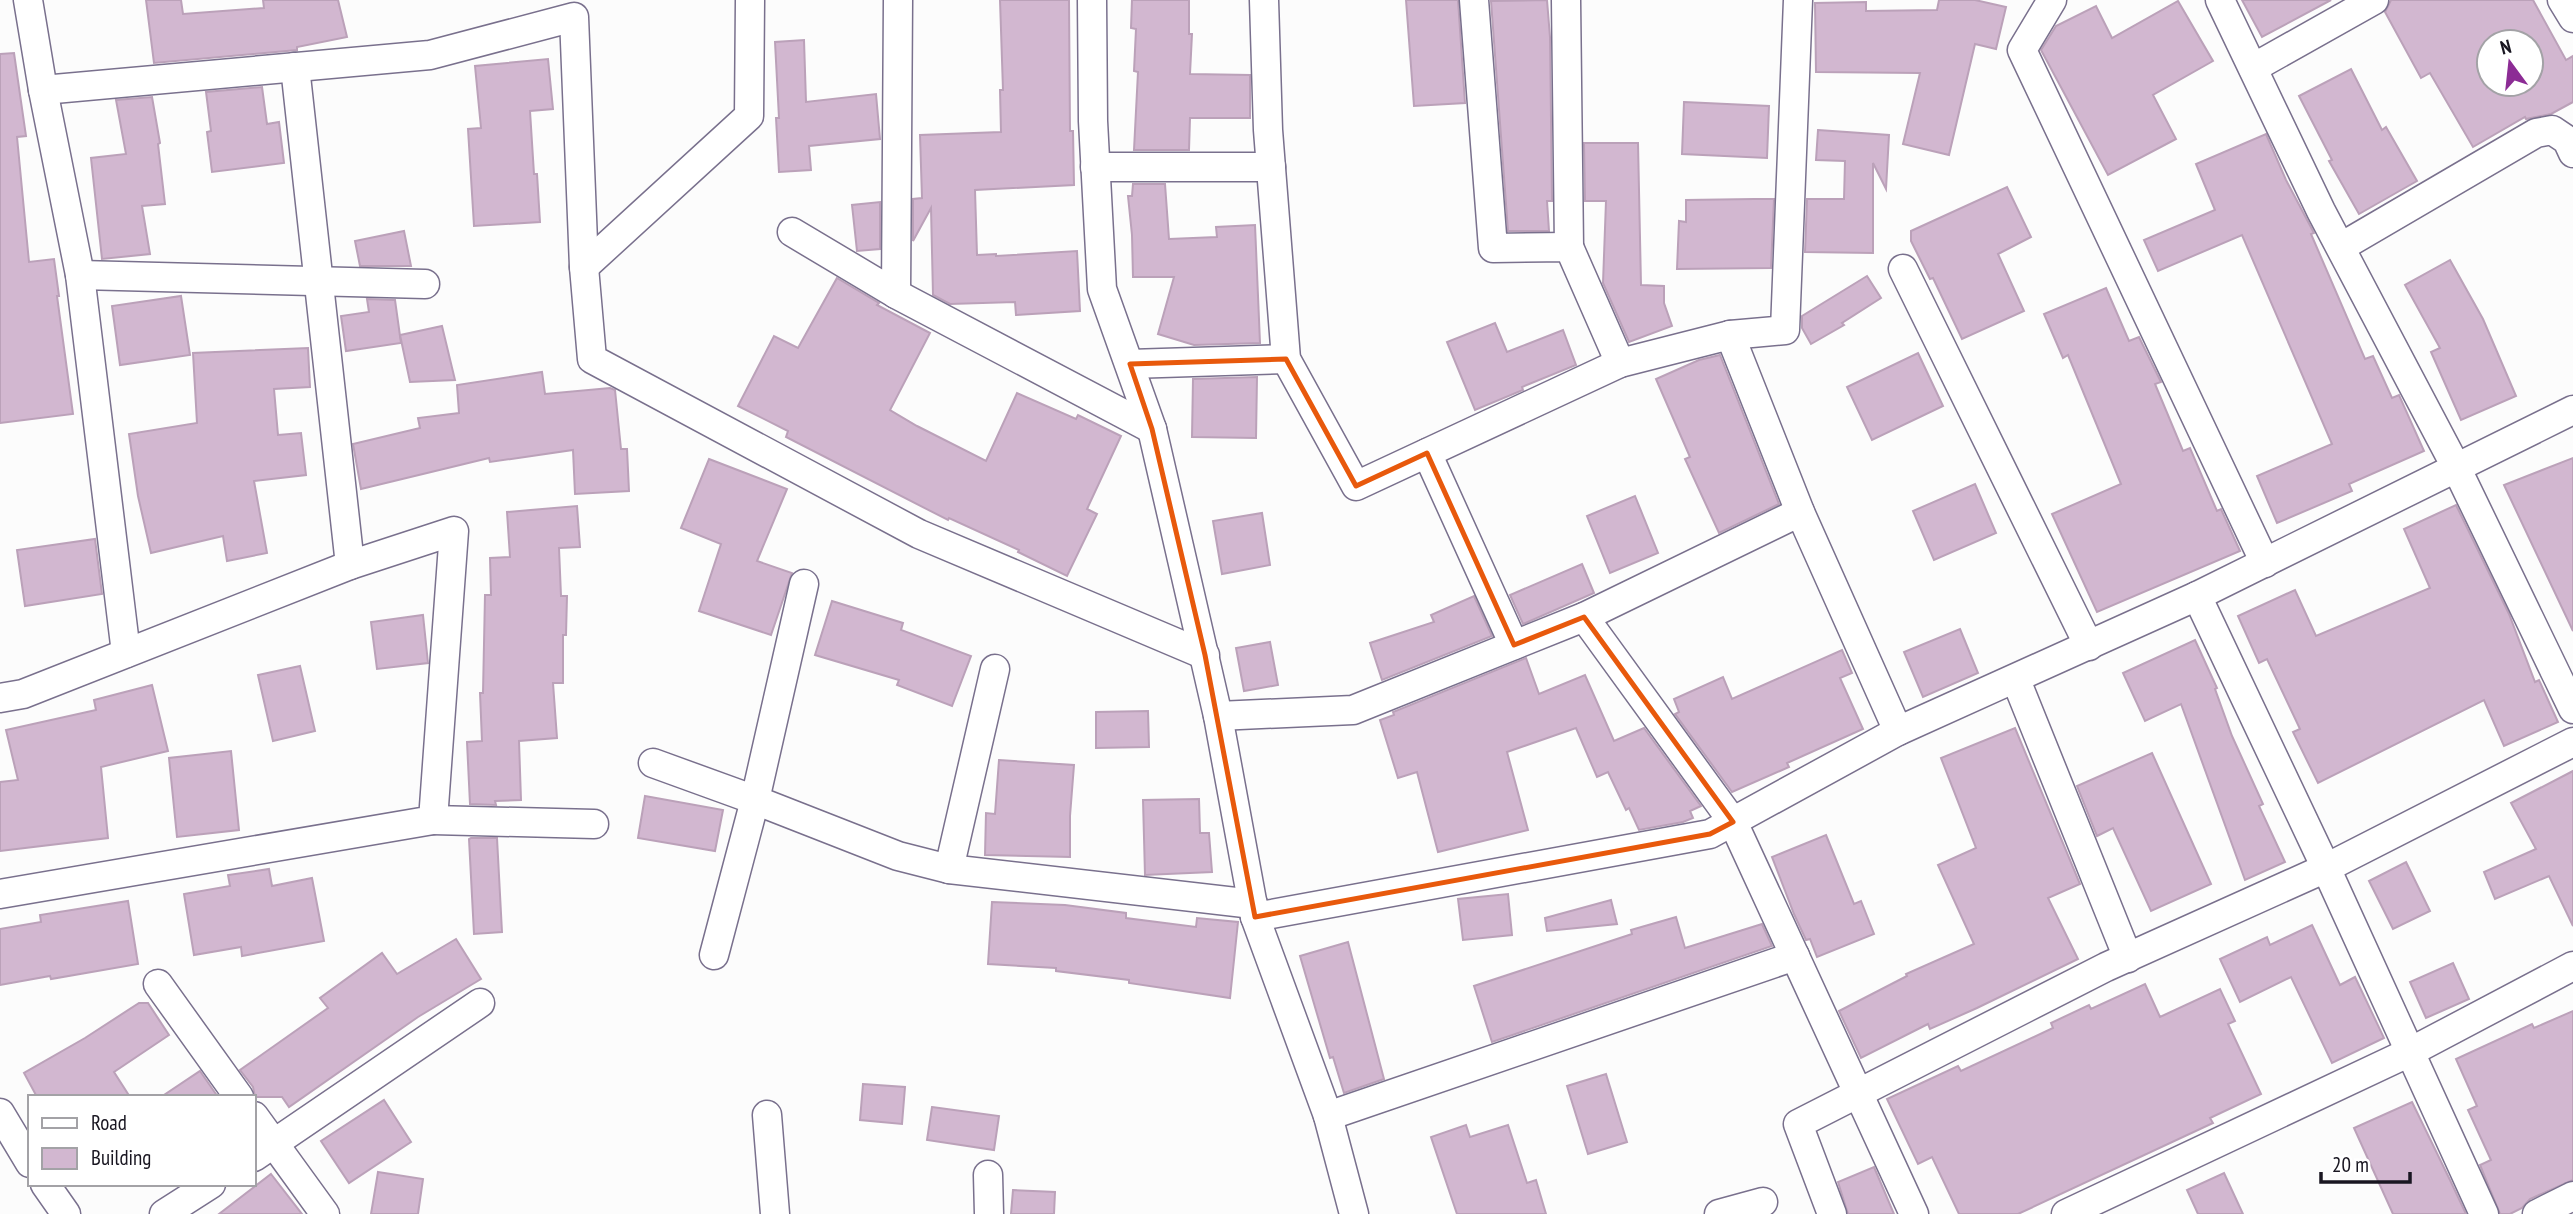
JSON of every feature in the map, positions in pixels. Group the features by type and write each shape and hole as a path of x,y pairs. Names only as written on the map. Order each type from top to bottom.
{"street":[{"path":"28,0 80,275 126,653"},
{"path":"584,267 750,116 750,0"},
{"path":"896,294 898,0"},
{"path":"1092,0 1095,167 1102,289 1152,429 1218,716 1254,911 1328,1116 1354,1214"},
{"path":"1264,0 1271,167 1286,359 1356,486 1620,363 1730,335 1785,330 1798,0"},
{"path":"1474,0 1493,248 1569,247"},
{"path":"1566,0 1569,247 1620,363"},
{"path":"2052,0 2022,50 2265,563"},
{"path":"2220,0 2341,247 2456,467 2573,709"},
{"path":"2253,68 2374,0"},
{"path":"2562,0 2573,18"},
{"path":"43,90 430,55 572,9 584,267 592,359 919,534 1205,655"},
{"path":"295,67 350,565"},
{"path":"2341,247 2536,132 2552,130 2567,141 2573,153"},
{"path":"1095,167 1271,167"},
{"path":"792,232 896,294 1152,429"},
{"path":"1903,269 2089,646"},
{"path":"80,275 425,285"},
{"path":"1730,335 1800,512 1898,731"},
{"path":"1130,364 1286,359"},
{"path":"653,763 898,856 948,869 1254,911 1710,834 1898,731 2197,596 2573,410"},
{"path":"1427,453 1514,645"},
{"path":"1218,716 1353,710 1584,617 1800,512"},
{"path":"0,698 23,694 350,565 454,531 433,820"},
{"path":"714,955 755,800 804,584"},
{"path":"2197,596 2326,868 2484,1214"},
{"path":"1584,617 1734,822 1914,1214"},
{"path":"948,869 995,669"},
{"path":"2015,680 2128,958"},
{"path":"1832,1214 1798,1124 2128,958 2326,868 2573,742"},
{"path":"0,894 433,820 594,824"},
{"path":"1328,1116 1795,956"},
{"path":"2066,1214 2410,1052 2573,966"},
{"path":"158,984 238,1095"},
{"path":"264,1151 480,1003"},
{"path":"0,1113 28,1160"},
{"path":"767,1115 775,1214"},
{"path":"256,1123 264,1151 325,1214"},
{"path":"988,1175 989,1214"},
{"path":"45,1186 66,1214"},
{"path":"164,1214 208,1186"},
{"path":"2537,1214 2573,1196"},
{"path":"1719,1214 1763,1202"}],"highlighted area":[{"path":"1286,359 1356,486 1427,453 1514,645 1584,617 1733,822 1710,834 1255,917 1205,655 1152,429 1130,364"}],"building":[{"path":"146,0 181,0 183,14 264,8 263,0 338,0 347,37 297,47 297,50 154,63"},
{"path":"1000,0 1069,0 1070,131 1073,131 1074,185 975,190 977,255 1077,251 1080,311 1016,315 1015,302 950,304 933,295 931,208 913,241 913,199 922,198 920,135 1001,132 1000,90 1003,90"},
{"path":"1132,0 1189,0 1189,34 1192,34 1190,74 1250,75 1250,118 1190,118 1189,150 1134,150 1138,72 1134,71 1136,29 1131,28"},
{"path":"1406,0 1458,0 1465,103 1414,106"},
{"path":"1547,0 1552,201 1547,201 1549,231 1508,231 1491,1"},
{"path":"1939,0 1975,0 2006,7 1996,49 1975,44 1949,155 1903,144 1920,73 1816,72 1815,3 1866,2 1866,11 1937,10"},
{"path":"2242,0 2331,0 2262,37"},
{"path":"2391,0 2533,0 2566,60 2573,56 2573,102 2551,114 2526,119 2525,117 2473,147 2430,73 2421,78 2385,12"},
{"path":"2178,1 2213,61 2153,95 2176,139 2108,175 2041,50 2056,26 2096,6 2112,38"},
{"path":"804,40 806,102 876,94 880,139 809,146 811,170 779,172 775,42"},
{"path":"14,53 26,136 17,137 29,262 54,259 73,414 0,423 0,54"},
{"path":"548,59 553,109 530,111 540,222 474,226 468,129 481,128 475,66"},
{"path":"2351,69 2382,130 2386,127 2417,181 2359,214 2329,161 2332,160 2299,96"},
{"path":"262,87 267,124 279,122 284,163 212,172 206,92"},
{"path":"152,97 160,143 165,204 142,206 150,254 102,259 91,158 126,154 116,100"},
{"path":"1684,102 1769,106 1767,158 1682,154"},
{"path":"1818,130 1889,135 1886,189 1873,163 1873,253 1805,252 1807,199 1844,199 1845,161 1816,160"},
{"path":"2266,134 2314,233 2311,234 2365,359 2373,356 2392,398 2399,395 2424,451 2349,484 2352,491 2277,523 2257,476 2332,444 2242,235 2158,271 2144,240 2215,210 2196,164"},
{"path":"1584,143 1638,143 1641,285 1664,286 1664,303 1672,326 1629,342 1603,283 1606,201 1585,201"},
{"path":"1133,184 1165,184 1169,239 1217,237 1216,227 1255,225 1260,343 1194,345 1158,334 1174,277 1133,277 1128,196 1132,196"},
{"path":"2007,187 2031,237 1998,254 2024,311 1962,339 1933,278 1930,279 1911,241 1911,231"},
{"path":"1774,199 1771,268 1677,269 1679,221 1686,222 1686,200"},
{"path":"880,202 880,249 857,251 852,205"},
{"path":"404,231 411,266 360,266 355,241"},
{"path":"2450,260 2483,319 2516,396 2461,420 2431,352 2440,348 2405,285"},
{"path":"1867,276 1881,298 1842,323 1844,325 1811,344 1802,328 1802,316"},
{"path":"837,278 879,303 877,305 930,333 890,410 917,426 986,461 1017,393 1076,419 1078,415 1121,436 1087,509 1097,514 1067,576 1018,552 1019,550 949,518 948,520 786,437 788,431 738,406 774,336 798,348"},
{"path":"2106,288 2129,341 2139,337 2161,382 2155,384 2183,451 2190,448 2217,511 2221,509 2240,551 2097,612 2052,514 2121,484 2068,355 2063,358 2044,314"},
{"path":"181,296 190,355 120,365 112,306"},
{"path":"367,299 395,300 401,343 346,351 341,316 369,312"},
{"path":"1495,323 1507,352 1563,330 1576,365 1475,410 1447,342"},
{"path":"442,326 455,380 410,382 400,335"},
{"path":"308,348 310,387 274,389 278,435 301,433 306,475 254,481 267,553 227,561 223,536 151,553 138,496 129,434 197,423 193,353"},
{"path":"1918,353 1943,406 1872,440 1847,387"},
{"path":"1720,355 1779,504 1719,533 1685,459 1690,457 1656,379 1699,360"},
{"path":"542,372 545,394 610,388 615,390 621,449 627,449 629,491 575,494 573,450 490,462 489,458 361,489 353,444 420,428 418,418 459,413 457,385"},
{"path":"1257,377 1256,438 1192,437 1193,379"},
{"path":"2573,458 2573,631 2504,485"},
{"path":"709,459 787,489 757,561 792,573 771,635 699,611 721,544 681,528"},
{"path":"1975,484 1996,533 1934,560 1913,511"},
{"path":"1635,496 1658,553 1610,573 1587,516"},
{"path":"2456,505 2509,614 2535,682 2539,680 2558,722 2504,746 2484,700 2318,783 2293,732 2300,729 2267,659 2259,663 2238,616 2295,590 2316,636 2430,588 2404,529"},
{"path":"577,506 580,547 559,548 561,596 567,596 566,635 563,635 563,683 553,683 557,738 519,741 521,800 495,801 496,805 470,804 467,742 482,741 480,693 483,693 485,595 491,595 490,558 510,557 507,512"},
{"path":"1262,513 1270,565 1222,574 1213,521"},
{"path":"95,539 102,594 25,606 17,550"},
{"path":"1582,564 1594,593 1523,624 1510,595"},
{"path":"1474,596 1492,636 1382,680 1370,643 1434,622 1431,615"},
{"path":"832,601 903,623 901,630 971,656 952,706 897,685 899,680 815,655"},
{"path":"423,615 428,663 377,669 371,622"},
{"path":"1960,629 1978,673 1923,697 1904,652"},
{"path":"2195,640 2217,688 2215,689 2232,736 2263,804 2259,806 2285,862 2245,880 2181,704 2145,721 2123,673"},
{"path":"1270,642 1278,685 1244,691 1236,648"},
{"path":"1842,650 1852,673 1840,678 1863,729 1787,763 1789,767 1732,792 1675,714 1679,712 1674,699 1723,677 1732,699"},
{"path":"1526,658 1539,694 1585,675 1614,741 1644,728 1701,806 1690,811 1693,818 1639,830 1608,772 1597,777 1576,728 1507,752 1528,830 1438,852 1417,772 1398,778 1380,720 1394,715 1393,712"},
{"path":"300,666 315,731 273,741 258,675"},
{"path":"152,685 168,751 101,767 108,838 0,851 0,782 18,780 6,730 96,710 94,700"},
{"path":"1148,711 1149,747 1096,748 1096,712"},
{"path":"2015,728 2080,884 2048,898 2078,959 1930,1029 1928,1024 1861,1058 1839,1011 1907,976 1906,974 1974,944 1938,865 1976,848 1941,758"},
{"path":"231,751 239,830 177,837 169,758"},
{"path":"2152,753 2211,884 2151,911 2113,828 2097,836 2077,786"},
{"path":"999,760 1074,765 1070,857 985,855 986,813 995,814"},
{"path":"2573,771 2573,926 2549,876 2495,899 2484,872 2536,849 2511,803"},
{"path":"645,796 723,810 715,851 638,838"},
{"path":"1199,799 1200,833 1209,833 1212,872 1145,875 1143,800"},
{"path":"1826,835 1854,904 1861,901 1874,934 1817,957 1810,939 1806,940 1794,914 1772,857"},
{"path":"471,838 497,838 502,932 474,934"},
{"path":"2406,862 2430,911 2393,929 2369,881"},
{"path":"269,869 272,886 312,878 324,941 242,956 241,947 194,955 184,894 230,886 228,875"},
{"path":"1508,894 1512,935 1463,940 1458,899"},
{"path":"1611,900 1617,924 1547,931 1545,918"},
{"path":"128,901 138,964 0,985 0,929 41,922 40,915"},
{"path":"992,902 1065,905 1126,913 1126,918 1196,927 1197,918 1238,922 1230,998 1129,983 1129,980 1056,971 1056,968 988,964"},
{"path":"1676,917 1685,948 1762,924 1772,946 1492,1042 1474,986 1632,934 1631,930"},
{"path":"2312,925 2340,985 2355,977 2384,1038 2332,1063 2291,977 2240,1002 2220,959 2267,937 2270,945"},
{"path":"456,939 481,979 418,1017 289,1107 282,1097 256,1097 253,1087 240,1070 328,1008 320,998 382,953 397,974"},
{"path":"1348,942 1384,1079 1344,1093 1333,1057 1330,1058 1300,956"},
{"path":"2453,963 2469,999 2426,1018 2410,982"},
{"path":"2145,984 2160,1017 2220,989 2235,1021 2228,1024 2261,1094 2210,1118 2213,1123 2018,1214 1959,1214 1932,1157 1918,1164 1887,1099 1958,1066 1961,1071 2053,1028 2051,1023 2089,1005 2091,1009"},
{"path":"139,1003 148,1003 169,1035 114,1072 129,1095 36,1095 24,1073"},
{"path":"2573,1011 2573,1180 2530,1199 2522,1208 2510,1214 2500,1214 2480,1165 2491,1160 2468,1110 2477,1106 2456,1059 2532,1024 2534,1028"},
{"path":"200,1071 217,1095 164,1095"},
{"path":"1606,1074 1627,1142 1588,1154 1567,1086"},
{"path":"863,1084 905,1087 902,1124 860,1120"},
{"path":"384,1100 411,1142 349,1183 321,1141"},
{"path":"2412,1102 2466,1214 2393,1214 2354,1128"},
{"path":"932,1107 999,1116 994,1150 927,1140"},
{"path":"1466,1125 1470,1137 1508,1125 1527,1183 1536,1180 1546,1214 1457,1214 1431,1137"},
{"path":"1874,1167 1894,1214 1848,1214 1838,1182"},
{"path":"378,1172 423,1179 418,1214 371,1214"},
{"path":"2224,1173 2243,1214 2198,1214 2187,1190"},
{"path":"271,1174 302,1214 219,1214"},
{"path":"1013,1190 1055,1192 1054,1214 1011,1214"}]}
